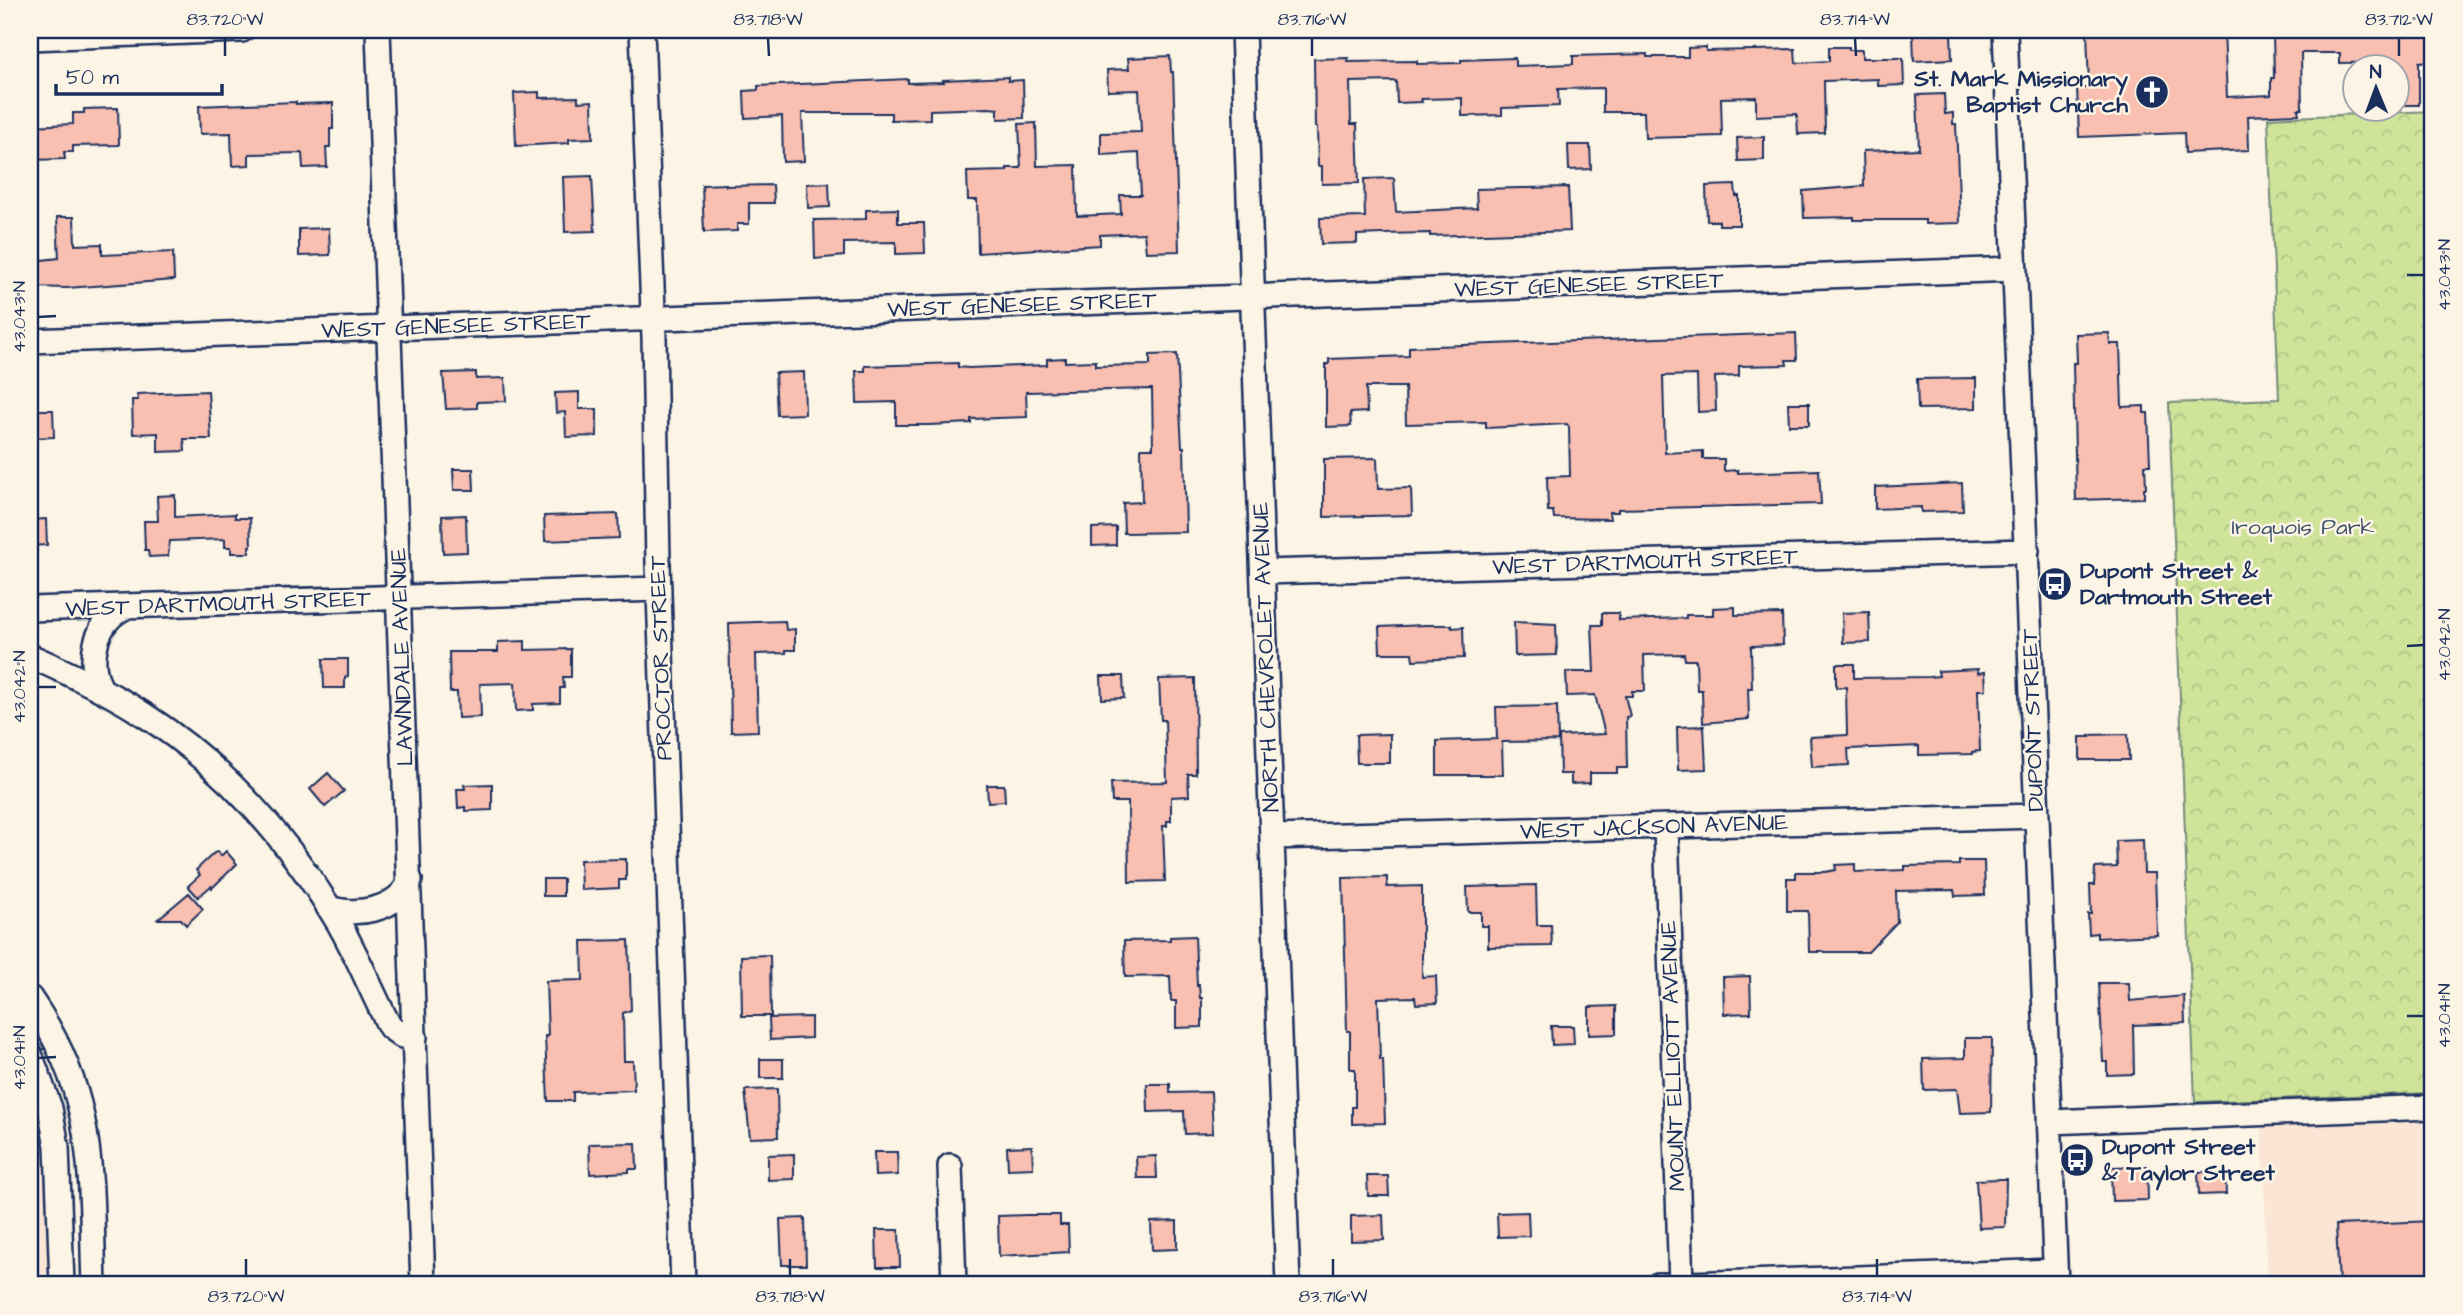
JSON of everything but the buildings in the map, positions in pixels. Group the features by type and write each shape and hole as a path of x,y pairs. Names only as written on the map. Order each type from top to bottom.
{"street":[{"path":"30,38 242,30"},
{"name":"LAWNDALE AVENUE","path":"378,30 424,1285"},
{"name":"PROCTOR STREET","path":"642,30 684,1285"},
{"name":"NORTH CHEVROLET AVENUE","path":"1243,30 1289,1285"},
{"name":"DUPONT STREET","path":"2005,30 2055,1278"},
{"name":"WEST GENESEE STREET","path":"30,341 2015,269"},
{"name":"WEST DARTMOUTH STREET","path":"1263,572 2027,551"},
{"name":"WEST DARTMOUTH STREET","path":"30,609 659,589"},
{"path":"101,689 93,665 99,636 109,618 128,606"},
{"path":"30,656 101,689 145,715 237,791 279,837 328,906 345,934 390,1027 402,1036 415,1037"},
{"name":"WEST JACKSON AVENUE","path":"1272,837 2037,816"},
{"name":"MOUNT ELLIOTT AVENUE","path":"1665,827 1681,1285"},
{"path":"328,906 347,912 373,908 397,898 410,880"},
{"path":"30,998 61,1048 77,1090 83,1116 89,1161 94,1285"},
{"path":"30,1054 50,1108 57,1146 62,1285"},
{"path":"2049,1122 2433,1107"},
{"path":"950,1166 954,1285"},
{"path":"1658,1285 2055,1278"}],"shaded area":[{"path":"30,1084 40,1118 45,1150 50,1285 30,1285"},
{"path":"2433,1119 2433,1285 2268,1285 2262,1127"}],"green space":[{"name":"Iroquois Park","path":"2433,111 2433,1093 2195,1102 2169,403 2279,399 2268,118 2340,115 2340,122 2410,122 2410,112"}],"place":[{"name":"St. Mark Missionary Baptist Church","path":"2152,92"},
{"name":"Dupont Street & Dartmouth Street","path":"2055,584"},
{"name":"Dupont Street & Taylor Street","path":"2077,1160"}]}
